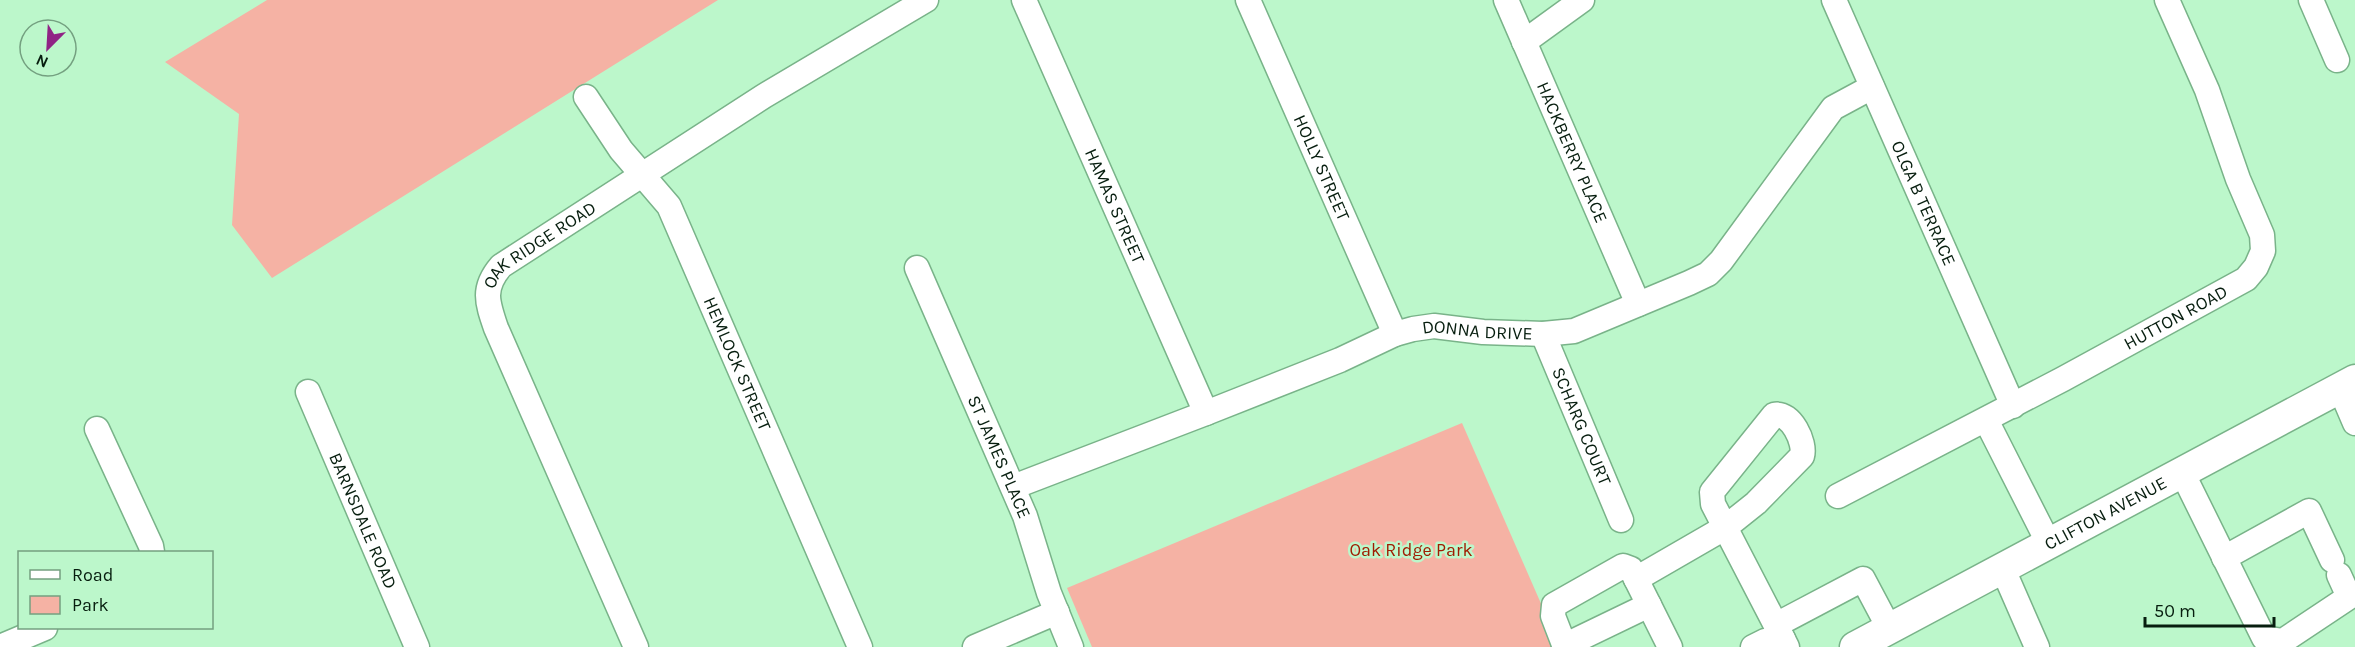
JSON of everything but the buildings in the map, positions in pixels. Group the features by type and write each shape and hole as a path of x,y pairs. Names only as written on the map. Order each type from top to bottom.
{"main road":[{"name":"CLIFTON AVENUE","path":"1855,647 2347,384"}],"street":[{"name":"OAK RIDGE ROAD","path":"636,647 496,328 489,307 487,290 492,276 501,266 764,96 927,0"},
{"name":"HAMAS STREET","path":"1024,0 1206,413"},
{"name":"HOLLY STREET","path":"1248,0 1395,334"},
{"name":"HACKBERRY PLACE","path":"1506,0 1638,304"},
{"path":"1524,42 1582,0"},
{"name":"OLGA B TERRACE","path":"1834,0 2013,406"},
{"name":"HUTTON ROAD","path":"1838,496 2013,406 2246,279 2256,267 2264,250 2262,235 2238,179 2206,90 2168,0"},
{"path":"2311,0 2337,60"},
{"name":"DONNA DRIVE","path":"1013,487 1340,360 1395,334 1434,326 1483,332 1543,334 1574,331 1708,274 1721,261 1833,108 1872,87"},
{"name":"HEMLOCK STREET","path":"586,97 640,175 669,206 860,647"},
{"name":"ST JAMES PLACE","path":"917,268 1025,516 1071,647"},
{"name":"SCHARG COURT","path":"1543,334 1621,520"},
{"path":"2347,384 2355,423"},
{"name":"BARNSDALE ROAD","path":"308,392 417,647"},
{"path":"1636,579 1726,527 1756,503 1802,456 1804,451 1792,421 1780,413 1774,415 1712,492 1713,504 1726,527 1782,637"},
{"path":"1986,420 2048,542"},
{"path":"97,429 152,546 152,551"},
{"path":"2181,472 2264,639 2283,641 2349,597 2309,511 2224,558"},
{"path":"1649,605 1564,646 1552,616 1554,605 1623,566 1631,569 1636,579 1649,605 1670,647"},
{"path":"2002,567 2037,647"},
{"path":"1753,647 1782,637 1863,579 1889,628"},
{"path":"975,647 1057,612"},
{"path":"0,647 40,629"}],"green space":[{"path":"267,0 718,0 272,278 232,225 239,114 165,62"},
{"name":"Oak Ridge Park","path":"1462,423 1560,647 1092,647 1067,588"}]}
